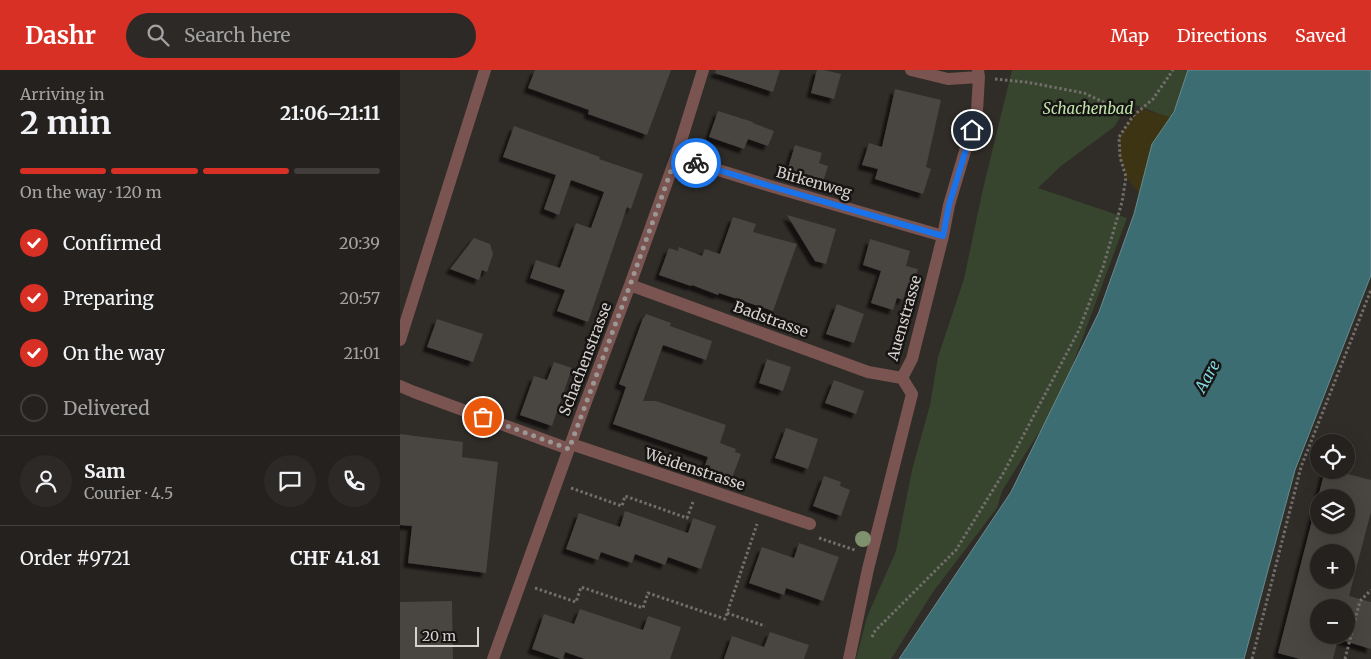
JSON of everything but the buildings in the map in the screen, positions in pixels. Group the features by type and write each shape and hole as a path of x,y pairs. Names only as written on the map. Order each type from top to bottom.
{"street":[{"path":"400,340 485,70"},
{"name":"Schachenstrasse","path":"493,659 676,157 704,70"},
{"path":"911,70 948,79 978,74"},
{"name":"Auenstrasse","path":"849,659 871,556 912,394 902,378 912,359 949,205 977,111 978,74"},
{"name":"Birkenweg","path":"676,157 943,236"},
{"name":"Badstrasse","path":"630,285 868,372 902,378"},
{"name":"Weidenstrasse","path":"400,386 570,447 810,524"}],"path":[{"path":"871,638 956,550 1004,472 1079,330 1104,267 1122,202 1126,177 1120,157 1118,137 1133,116 1153,99 1173,70"},
{"path":"978,74 1084,93 1133,116"},
{"path":"1252,659 1301,467 1371,290"},
{"path":"557,483 622,506 625,496 687,518 696,494"},
{"path":"751,522 765,527"},
{"path":"520,584 576,602 581,587 644,608 648,593 725,619 757,524"},
{"path":"817,537 871,556"},
{"path":"1345,659 1360,601 1371,590"},
{"path":"727,613 766,626"}],"green space":[{"path":"1012,70 1189,70 1170,118 1130,101 1114,127 1061,166 1038,188 1127,218 1060,399 1002,491 997,508 933,592 891,659 856,659 867,617 896,551 912,470 930,405 938,357 964,279 982,193"}],"sand":[{"name":"Schachenbad","path":"1141,109 1170,117 1152,144 1139,193 1126,177 1120,157 1119,137 1133,116"}],"water":[{"name":"Aare","path":"1188,70 1371,70 1371,275 1295,470 1244,659 899,659 1011,492 1099,312 1134,214 1152,144 1174,112"}],"way so far":[{"path":"483,417 569,449 676,157 696,163"}],"route":[{"path":"696,163 943,236 949,205 972,130"}]}
